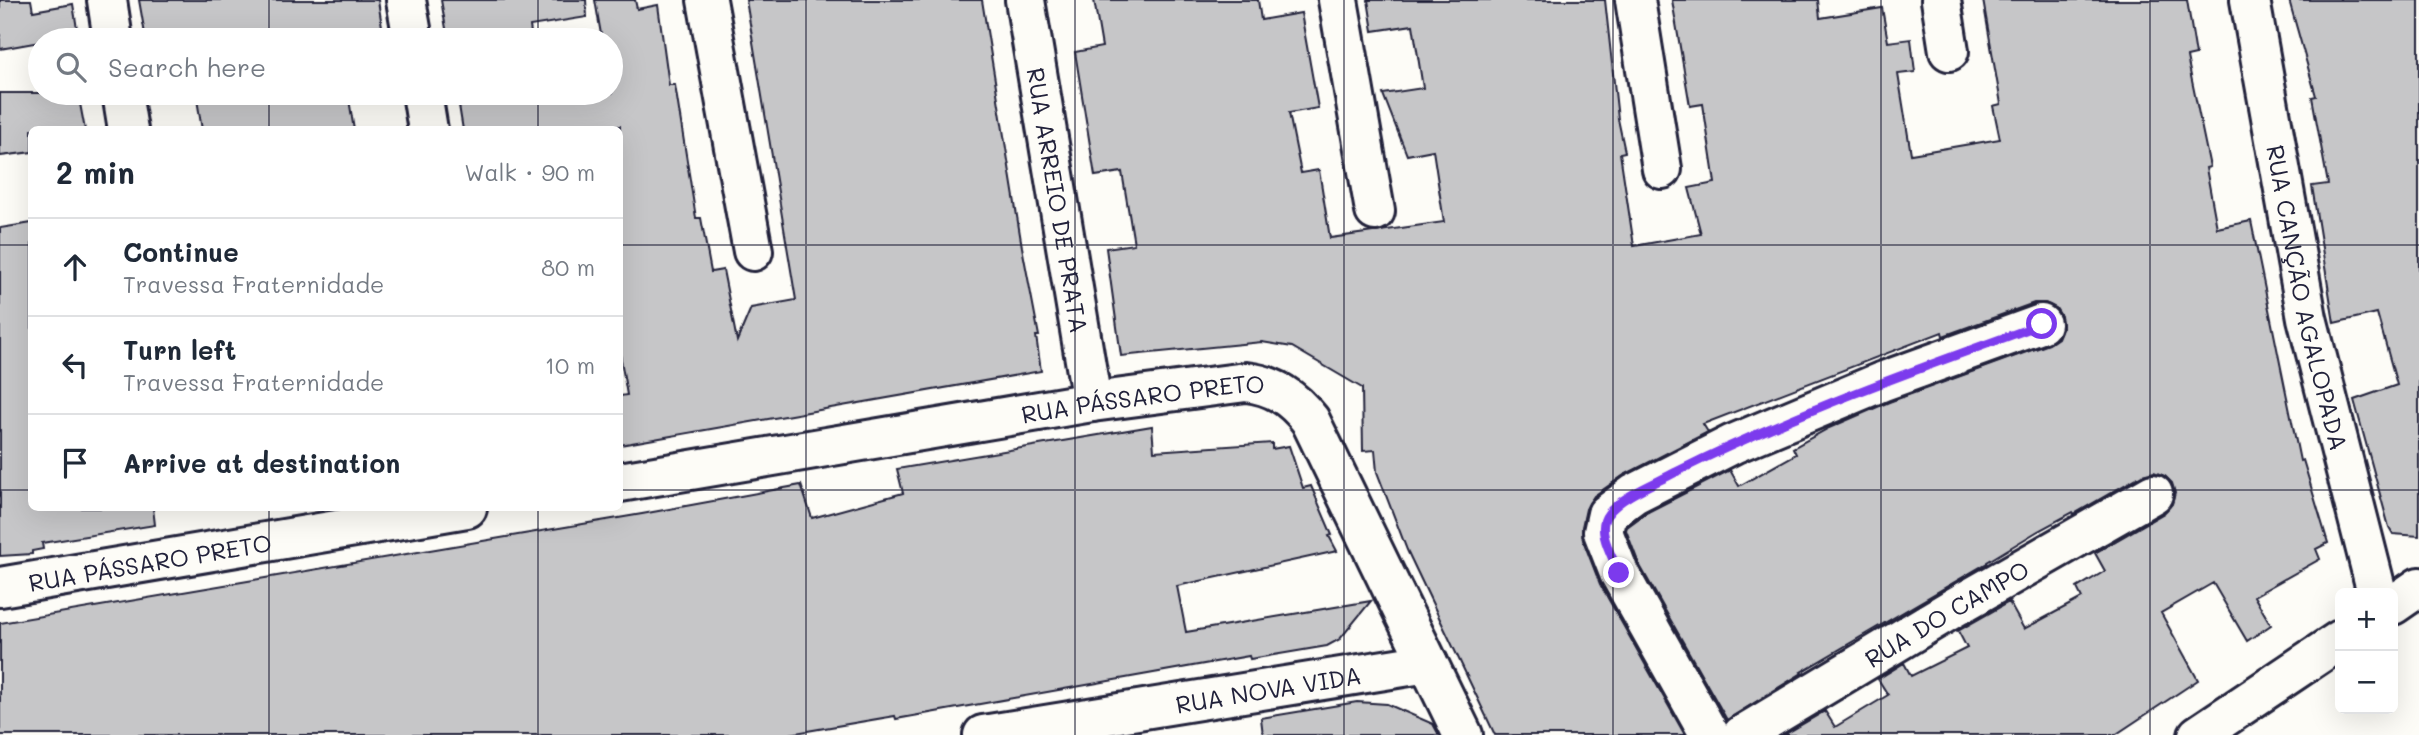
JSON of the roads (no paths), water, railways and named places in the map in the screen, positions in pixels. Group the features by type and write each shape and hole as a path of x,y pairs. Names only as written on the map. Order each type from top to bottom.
{"street":[{"path":"107,0 111,28"},
{"path":"406,0 411,28"},
{"path":"708,0 752,251"},
{"name":"RUA ARREIO DE PRATA","path":"1025,0 1092,402"},
{"path":"1338,0 1375,211"},
{"path":"1635,0 1662,169"},
{"path":"1941,0 1950,51"},
{"name":"RUA CANÇÃO AGALOPADA","path":"2250,0 2307,318 2376,588"},
{"path":"124,105 127,126"},
{"path":"424,105 427,126"},
{"path":"1710,735 1619,573 1603,531 1607,514 1634,494 1732,444 1881,382 2042,324"},
{"name":"RUA PÁSSARO PRETO","path":"623,481 1092,402 1246,382 1261,384 1298,404 1310,420 1463,735"},
{"name":"RUA DO CAMPO","path":"1742,735 1955,607 2153,494"},
{"name":"RUA PÁSSARO PRETO","path":"0,587 449,511"},
{"path":"2398,602 2419,587"},
{"path":"2198,735 2335,643"},
{"name":"RUA NOVA VIDA","path":"984,735 1428,663"}]}
